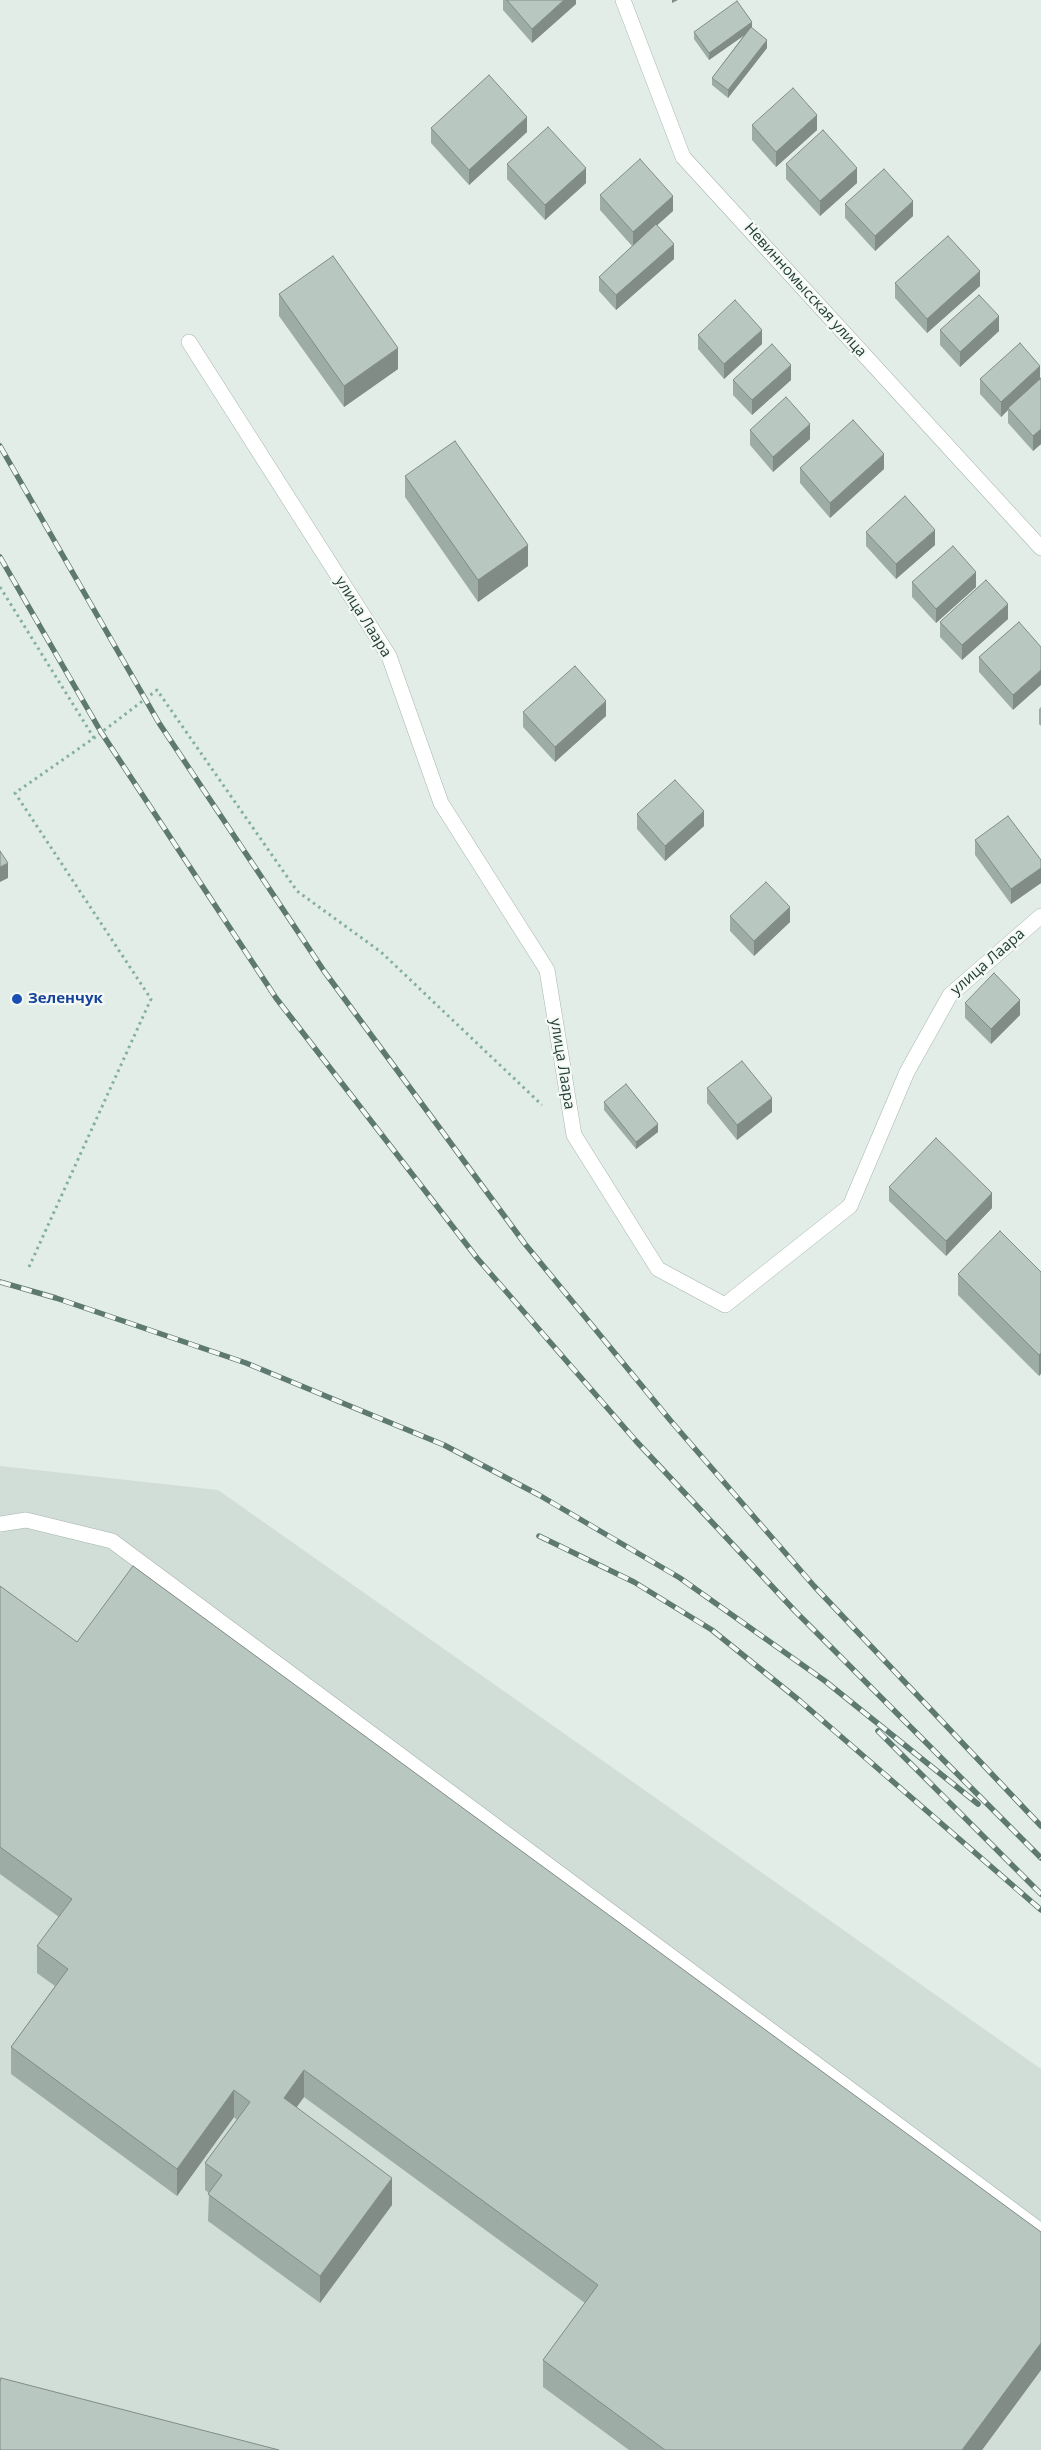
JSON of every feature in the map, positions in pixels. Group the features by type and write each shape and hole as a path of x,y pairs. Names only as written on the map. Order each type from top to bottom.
{"street":[{"name":"Невинномысская улица","path":"623,0 683,157 1041,548"},
{"name":"улица Лаара","path":"189,342 389,656 442,803 546,970 574,1136 658,1269 725,1305 850,1206 908,1072 950,995 1041,916"},
{"path":"0,1524 26,1520 112,1541 1041,2231"}],"path":[{"path":"0,587 94,738"},
{"path":"29,1267 151,999 15,793 94,738 157,690 297,891 381,952 574,1136"}],"shaded area":[{"path":"0,1466 218,1490 1041,2069 1041,2450 0,2450"}],"building":[{"path":"507,0 564,0 532,29"},
{"path":"737,1 752,22 709,53 694,32"},
{"path":"751,27 767,40 728,90 712,78"},
{"path":"489,75 527,117 469,170 431,128"},
{"path":"793,88 817,115 776,152 752,125"},
{"path":"548,127 586,168 545,205 507,164"},
{"path":"823,130 857,168 820,201 786,164"},
{"path":"640,159 673,196 633,232 600,195"},
{"path":"884,169 913,201 875,236 845,204"},
{"path":"656,224 674,244 616,295 599,277"},
{"path":"948,236 980,271 927,319 895,283"},
{"path":"333,256 398,348 344,386 279,294"},
{"path":"979,295 999,316 960,352 940,330"},
{"path":"735,300 762,330 724,364 698,335"},
{"path":"1020,343 1040,366 1001,402 980,379"},
{"path":"772,344 791,365 752,400 733,380"},
{"path":"1041,378 1041,429 1033,436 1008,408"},
{"path":"786,397 810,424 773,457 750,430"},
{"path":"853,420 884,454 830,503 800,468"},
{"path":"455,441 528,545 478,580 405,476"},
{"path":"905,496 935,530 896,564 866,532"},
{"path":"953,546 976,572 936,609 912,582"},
{"path":"986,580 1008,604 962,645 940,622"},
{"path":"1019,622 1041,647 1041,670 1013,695 979,657"},
{"path":"575,666 606,701 555,747 523,712"},
{"path":"675,780 704,811 665,846 637,814"},
{"path":"1008,816 1041,860 1041,868 1011,889 975,840"},
{"path":"0,851 8,863 0,867"},
{"path":"766,882 790,907 754,941 730,916"},
{"path":"994,973 1020,1000 991,1029 965,1003"},
{"path":"742,1061 772,1098 737,1125 707,1088"},
{"path":"626,1084 658,1124 636,1142 604,1102"},
{"path":"936,1138 992,1193 946,1241 889,1187"},
{"path":"1000,1231 1041,1272 1041,1353 1039,1355 958,1274"},
{"path":"133,1566 1041,2232 1041,2343 962,2450 665,2450 543,2360 598,2285 304,2070 284,2098 392,2178 320,2276 208,2194 222,2175 205,2163 250,2102 234,2090 177,2169 11,2047 68,1969 37,1946 72,1899 0,1847 0,1586 77,1642"},
{"path":"1,2378 279,2450 0,2450"}],"railway":[{"path":"0,446 159,723 324,971 525,1244 670,1420 814,1586 1041,1826"},
{"path":"0,557 101,732 276,998 477,1258 636,1441 795,1611 1041,1858"},
{"path":"0,1282 56,1298 246,1363 444,1445 539,1495 680,1578 825,1681 978,1804"},
{"path":"539,1536 634,1582 712,1630 800,1701 1041,1910"},
{"path":"878,1731 1041,1894"}],"place":[{"name":"Зеленчук","path":"17,999"}]}
